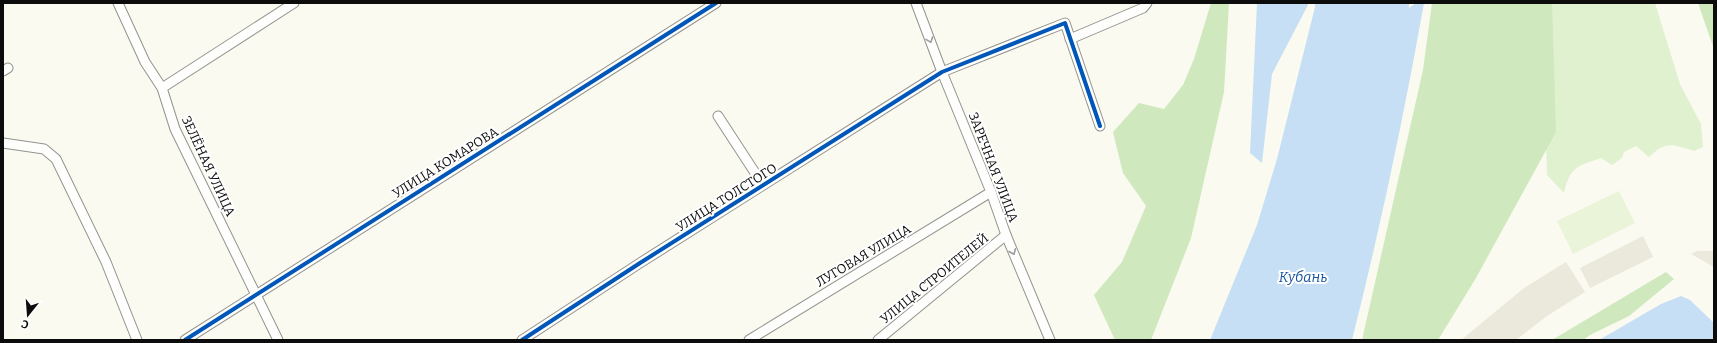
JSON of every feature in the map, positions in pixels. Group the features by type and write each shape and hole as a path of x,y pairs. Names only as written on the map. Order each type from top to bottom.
{"street":[{"name":"ЗЕЛЁНАЯ УЛИЦА","path":"118,3 145,62 162,88 175,129 278,340"},
{"path":"162,88 294,3"},
{"name":"УЛИЦА КОМАРОВА","path":"185,340 716,3"},
{"path":"1100,126 1070,39 1143,8 1147,3"},
{"name":"ЗАРЕЧНАЯ УЛИЦА","path":"917,4 942,72 991,192 1006,235 1050,340"},
{"name":"УЛИЦА ТОЛСТОГО","path":"522,340 942,72 1065,23 1070,39"},
{"name":"УЛИЦА ТОЛСТОГО","path":"718,116 763,185"},
{"path":"3,143 44,149 56,159 106,262 137,340"},
{"name":"ЛУГОВАЯ УЛИЦА","path":"749,340 991,192"},
{"name":"УЛИЦА СТРОИТЕЛЕЙ","path":"878,340 1006,235"}],"green space":[{"path":"1211,3 1229,3 1224,92 1191,238 1151,340 1115,340 1094,295 1122,262 1146,206 1123,173 1113,132 1139,103 1164,109 1183,85 1194,59"},
{"path":"1432,3 1552,3 1556,132 1476,278 1438,340 1362,340 1423,70"},
{"path":"1542,3 1655,3 1680,84 1701,124 1703,147 1694,151 1670,145 1661,148 1649,157 1636,146 1624,152 1622,158 1612,165 1601,158 1576,168 1569,177 1564,193 1547,175"},
{"path":"1698,3 1714,3 1714,49"},
{"path":"1619,191 1635,223 1573,254 1557,221"},
{"path":"1666,272 1674,279 1629,316 1583,340 1552,340"}],"shaded area":[{"path":"1643,236 1653,257 1590,288 1580,268"},
{"path":"1697,251 1714,251 1714,267 1691,254"},
{"path":"1566,262 1585,292 1547,316 1516,340 1461,340 1524,288"}],"water":[{"path":"1257,3 1309,3 1272,74 1262,163 1250,153"},
{"name":"Кубань","path":"1315,3 1409,3 1409,8 1416,3 1424,3 1391,172 1352,340 1210,340 1257,225 1277,159"},
{"path":"1681,296 1690,300 1714,323 1714,340 1599,340 1661,304"}],"cycle path":[{"path":"185,340 716,3"},
{"path":"522,340 640,263 942,72 1065,23 1100,126"}]}
